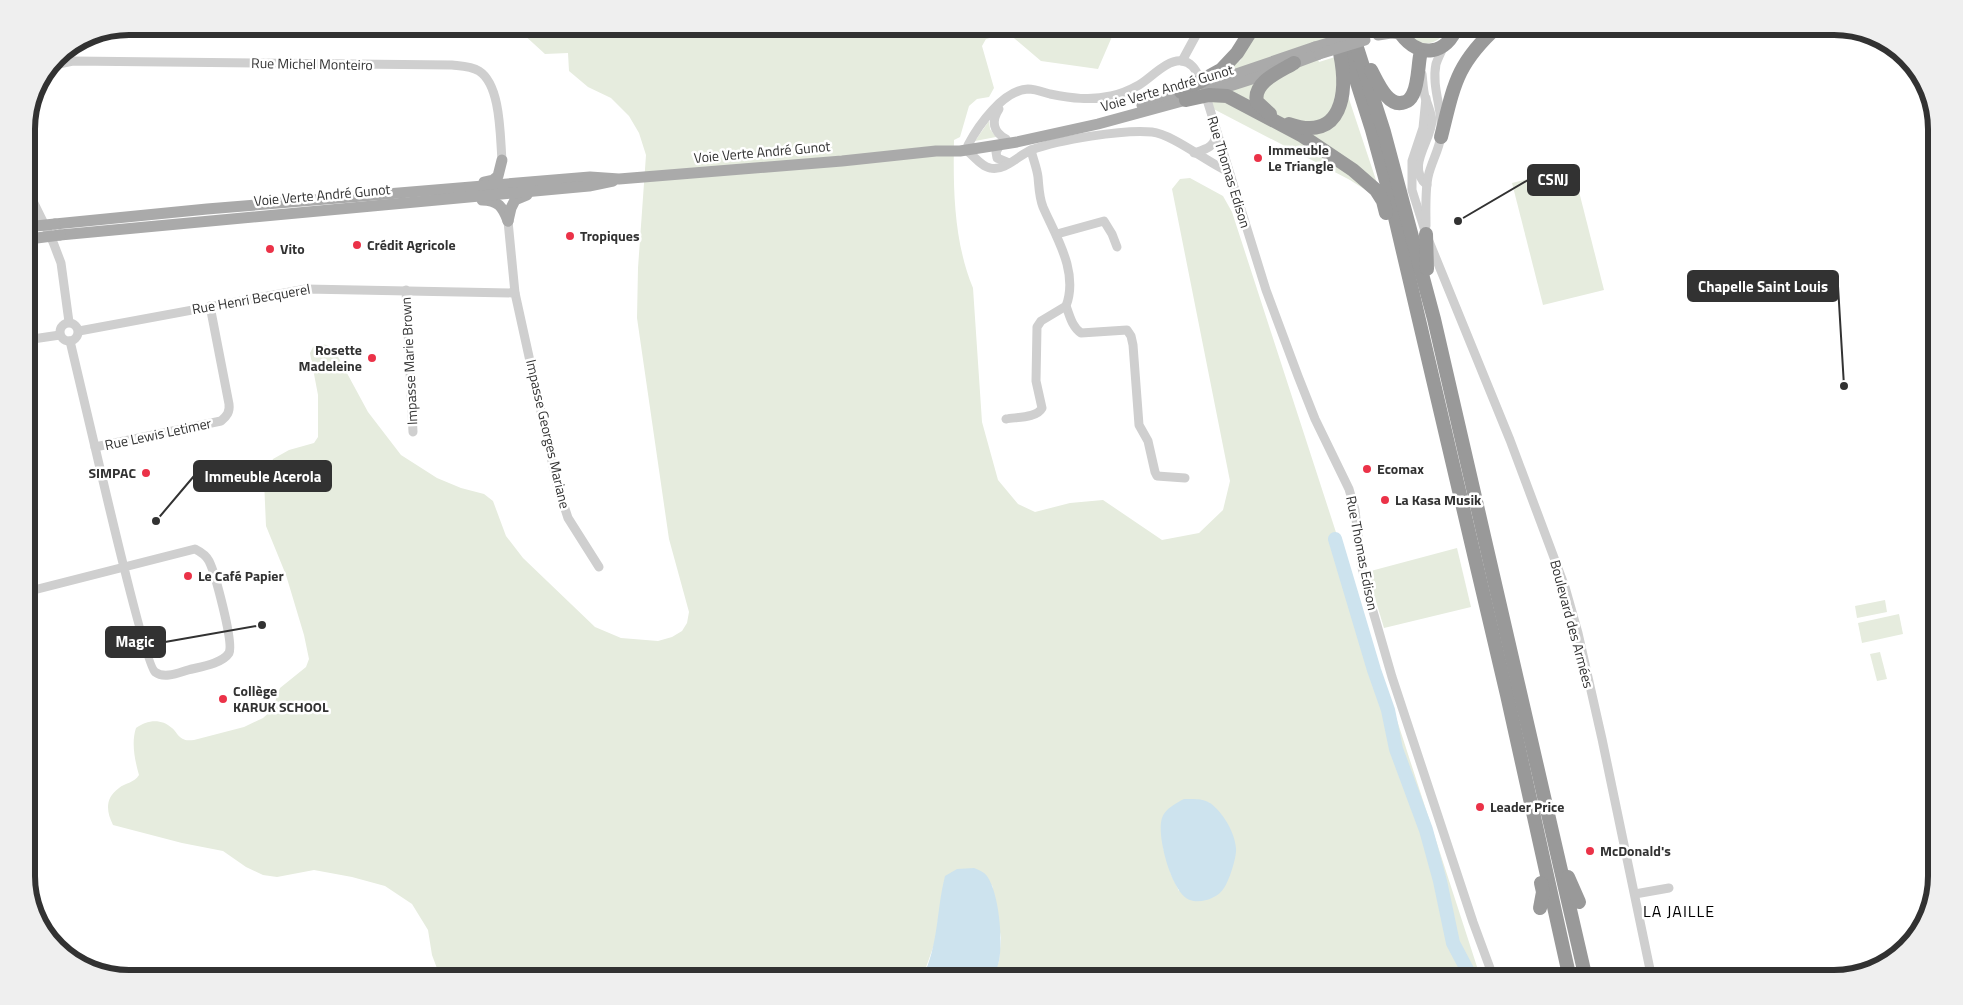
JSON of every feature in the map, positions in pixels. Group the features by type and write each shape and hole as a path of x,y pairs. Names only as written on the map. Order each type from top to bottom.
{"highway":[{"path":"1184,96 1221,70 1240,49 1249,35"},
{"path":"1294,63 1272,76 1260,86 1256,96 1257,102 1268,113 1290,124 1302,128 1320,127 1331,121 1337,114 1342,102 1344,68 1335,35"},
{"path":"1341,35 1372,130 1389,192 1528,790 1562,970"},
{"path":"1354,35 1384,132 1434,319 1584,970"},
{"path":"1402,35 1418,52 1444,46 1453,35"},
{"path":"1441,137 1454,82 1474,50 1489,35"},
{"path":"1360,51 1388,98 1398,103 1406,102 1414,93 1418,52"},
{"path":"1184,96 1215,94 1232,98 1301,135 1353,170 1376,190 1383,201 1402,270 1419,321"},
{"path":"1426,234 1426,257 1434,319"},
{"path":"1528,790 1531,832 1543,892 1540,908"},
{"path":"1553,839 1579,902"},
{"path":"1589,970 1587,960 1590,951"}],"main road":[{"name":"Voie Verte André Gunot","path":"35,237 58,229 207,209 547,186 589,186 619,179 842,161 936,151 946,152 1003,142 1029,142 1098,124 1363,35"},
{"name":"Voie Verte André Gunot","path":"1184,96 1258,77 1294,63 1317,50"},
{"path":"502,160 508,173 515,179 547,186"},
{"path":"502,160 500,173 493,180 438,186 430,195 442,203 494,201 502,207 508,221"},
{"path":"508,221 515,200 520,196 547,186"},
{"name":"Voie Verte André Gunot","path":"35,228 58,229"}],"street":[{"path":"1182,61 1196,35"},
{"path":"1426,234 1427,189 1432,159 1441,137 1441,124 1435,89 1436,62 1444,46"},
{"path":"1418,52 1426,98 1432,117 1432,125 1424,144 1418,170 1421,180 1427,189"},
{"name":"Rue Michel Monteiro","path":"62,64 74,61 452,65 472,68 484,76 493,89 497,106 502,160"},
{"path":"1199,76 1190,64 1182,61 1166,67 1129,90 1103,98 1072,99 1029,89 1017,92 992,110 967,147 991,169 1009,163 1029,142 1063,142 1092,137 1154,132 1169,137 1229,172"},
{"name":"Boulevard des Armées","path":"1426,98 1423,128 1414,152 1411,173 1412,190 1426,234 1510,440 1565,587 1591,691 1650,970"},
{"path":"1006,100 994,119 996,132 1003,142 996,152 997,158 1009,163"},
{"name":"Rue Thomas Edison","path":"1208,103 1266,290 1317,425 1349,490 1355,510 1361,563 1366,585 1392,677 1491,970"},
{"path":"1194,153 1209,148 1214,143 1216,128"},
{"path":"1006,419 1040,412 1042,408 1036,382 1037,327 1041,321 1066,306 1070,296 1070,281 1062,248 1043,207 1029,142"},
{"path":"1424,144 1432,159"},
{"name":"Boulevard des Armées","path":"1427,189 1436,255"},
{"path":"35,206 61,263 69,322"},
{"name":"Impasse Georges Mariane","path":"508,221 515,293 564,507 574,529 600,567"},
{"path":"1057,234 1104,221 1117,247"},
{"name":"Rue Henri Becquerel","path":"79,331 286,291 312,288 515,293"},
{"name":"Impasse Marie Brown","path":"406,290 413,432"},
{"name":"Rue Lewis Letimer","path":"95,447 221,421 226,417 229,404 210,306"},
{"path":"1066,306 1076,329 1081,333 1127,330 1131,336 1139,425 1148,441 1155,472 1157,476 1163,478 1185,478"},
{"path":"69,322 76,326 79,331 78,337 70,341 64,340 60,335 61,326 69,322"},
{"path":"35,339 60,335"},
{"path":"35,590 125,567 195,549 203,553 209,562 217,583 230,640 229,652 222,660 172,675 154,672 151,668 142,638 125,567 95,447 70,341"},
{"path":"1635,894 1669,888"}],"shaded area":[{"path":"524,35 1001,35 986,39 982,46 994,88 989,97 977,99 969,106 960,137 954,140 956,216 962,252 973,288 982,422 998,480 1018,504 1035,512 1070,503 1103,500 1162,540 1199,533 1223,510 1230,481 1172,189 1180,179 1190,178 1223,196 1232,212 1478,970 996,970 999,961 1001,938 992,885 938,920 936,939 925,970 438,970 432,955 428,930 412,904 385,886 352,877 314,870 277,877 263,875 246,867 223,851 182,843 113,825 108,810 111,796 119,788 135,780 139,775 134,746 136,728 145,723 159,721 168,725 184,740 194,740 244,727 263,718 272,710 280,688 306,667 309,659 304,635 286,575 266,526 264,480 273,459 289,450 314,443 318,437 318,395 310,353 313,347 319,344 327,345 335,351 368,412 401,455 437,478 461,488 484,494 493,501 506,536 523,558 595,627 621,638 658,641 672,637 682,631 687,623 689,612 669,539 637,318 638,268 646,155 639,133 629,116 611,98 588,87 569,71 568,53 545,54","holes":["1191,799 1210,803 1179,891 1171,874 1163,847"]},
{"path":"1010,35 1113,35 1098,69 1041,61"},
{"path":"1254,35 1327,35 1329,39 1220,75 1240,61"},
{"path":"1410,35 1443,35 1433,42 1426,43 1414,39"},
{"path":"1314,48 1319,62 1335,57 1383,201 1350,180 1181,92"},
{"path":"989,121 990,129 996,137 975,141"},
{"path":"1573,168 1604,290 1543,305 1512,183"},
{"path":"1457,548 1471,607 1384,628 1367,572"},
{"path":"1885,600 1887,612 1857,618 1855,606"},
{"path":"1899,614 1903,634 1862,643 1858,623"},
{"path":"1880,652 1887,679 1877,681 1870,654"}],"water":[{"path":"1184,799 1204,800 1215,807 1228,823 1235,842 1235,857 1226,885 1218,895 1204,901 1190,900 1183,895 1172,876 1163,850 1161,826 1163,815 1174,804"},
{"path":"974,868 983,872 991,884 997,905 1001,941 995,970 926,970 932,953 945,876 957,869"}],"waterway":[{"path":"1335,539 1374,670 1388,710 1396,749 1426,830 1440,881 1453,943 1467,970"}],"place":[{"name":"Immeuble Le Triangle","path":"1258,158"},
{"name":"CSNJ","path":"1458,221"},
{"name":"Tropiques","path":"570,236"},
{"name":"Crédit Agricole","path":"357,245"},
{"name":"Vito","path":"270,249"},
{"name":"Rosette Madeleine","path":"372,358"},
{"name":"Chapelle Saint Louis","path":"1844,386"},
{"name":"Ecomax","path":"1367,469"},
{"name":"SIMPAC","path":"146,473"},
{"name":"La Kasa Musik","path":"1385,500"},
{"name":"Immeuble Acerola","path":"156,521"},
{"name":"Le Café Papier","path":"188,576"},
{"name":"Magic","path":"262,625"},
{"name":"Collège KARUK SCHOOL","path":"223,699"},
{"name":"Leader Price","path":"1480,807"},
{"name":"McDonald's","path":"1590,851"}],"district":[{"name":"LA JAILLE","path":"1679,911"}]}
